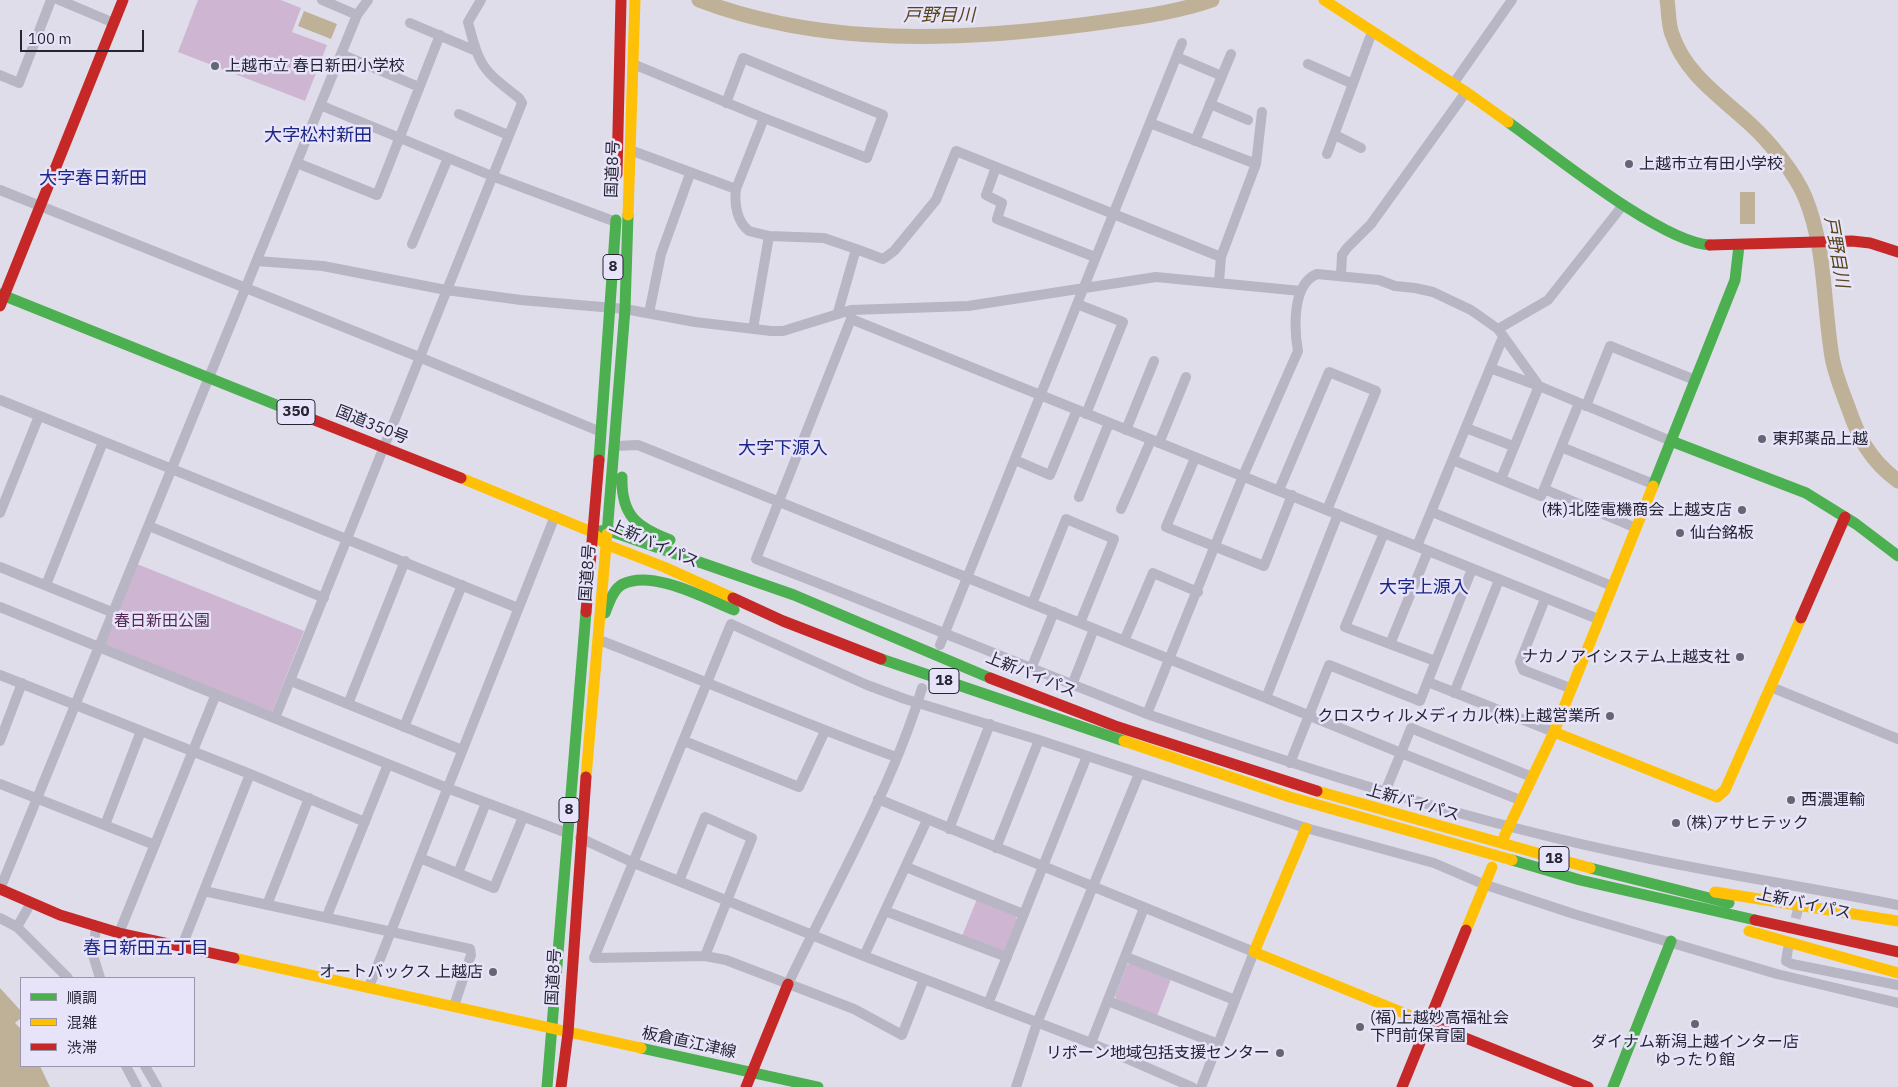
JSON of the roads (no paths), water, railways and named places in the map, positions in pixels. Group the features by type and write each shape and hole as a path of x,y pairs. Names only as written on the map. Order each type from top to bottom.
{"main road":[{"path":"1,298 123,0"},
{"name":"国道8号","path":"546,1087 553,1029 567,833 611,308 616,222 621,0"},
{"name":"国道8号","path":"561,1087 568,1033 580,838 599,640 607,530 625,398 621,359 625,309 635,0"},
{"path":"1324,0 1466,92 1623,205 1690,241 1706,245 1739,246 1836,242 1870,243 1898,252"},
{"path":"1506,831 1554,732 1570,688 1672,441 1735,280 1739,246"},
{"name":"国道350号","path":"1,298 210,377 592,532"},
{"path":"1672,441 1806,493 1845,517 1898,556"},
{"path":"619,446 622,499 625,509 636,522 654,534 758,574 818,604"},
{"path":"1554,732 1717,797 1725,790 1845,517"},
{"name":"上新バイパス","path":"592,532 607,530 818,604 925,650 1122,729 1423,824 1621,877 1813,923 1898,940"},
{"name":"上新バイパス","path":"592,532 606,544 664,566 783,621 900,666 1096,734 1300,800 1552,873 1679,904 1898,952"},
{"path":"600,625 615,592 623,584 644,580 662,582 778,628 900,666"},
{"path":"1306,828 1254,952 1429,1021 1588,1087"},
{"path":"1402,1087 1483,884 1492,866"},
{"path":"1621,877 1898,921"},
{"name":"板倉直江津線","path":"0,889 60,915 119,932 818,1087"},
{"path":"1679,904 1710,919 1898,973"},
{"path":"1613,1087 1671,941"},
{"path":"746,1087 750,1072 788,984"}],"street":[{"path":"0,75 19,83 51,0"},
{"path":"59,0 114,22"},
{"path":"322,0 357,15"},
{"path":"0,889 357,15 368,0"},
{"path":"276,718 522,103 519,98 483,67 476,51 468,22 481,0"},
{"path":"1453,84 1512,0"},
{"path":"410,23 476,51"},
{"path":"1327,154 1372,32"},
{"path":"297,162 377,195 440,36"},
{"path":"940,645 1182,43"},
{"path":"341,54 419,87"},
{"path":"1195,141 1231,54"},
{"path":"1176,57 1222,76"},
{"path":"633,64 726,103 867,158 883,115 743,58 726,103"},
{"path":"1308,64 1353,84"},
{"path":"1341,275 1342,255 1371,224 1466,92"},
{"path":"1210,104 1248,120"},
{"path":"320,105 492,176 616,222"},
{"path":"1219,282 1221,257 1256,164 1262,112"},
{"path":"459,114 508,135"},
{"path":"764,118 736,189 736,206 745,228 756,234 824,238 883,258 894,251 936,200 956,151 1221,257"},
{"path":"1150,123 1256,164"},
{"path":"1335,135 1361,148"},
{"path":"630,150 690,174 736,189"},
{"path":"412,244 448,158"},
{"path":"996,167 986,195 1002,203 997,219 1095,257"},
{"path":"649,313 661,254 690,174"},
{"path":"0,190 419,357 601,432"},
{"path":"1417,546 1490,368 1500,333 1548,300 1623,205"},
{"path":"753,329 769,236"},
{"path":"838,312 856,249"},
{"path":"257,261 323,266 446,290 521,300 625,309 695,322 783,331 838,312 851,314 968,306 1083,290 1156,276 1301,291"},
{"path":"1147,714 1198,592 1243,476 1298,351 1296,324 1304,282 1317,274 1341,275 1379,280 1395,286 1433,292 1471,310 1500,333 1539,386"},
{"path":"1014,460 1050,475 1082,412 1123,322 1077,304"},
{"path":"851,314 1126,430 1280,490 1598,619"},
{"path":"851,314 756,558 1147,714 1290,763 1506,831 1898,905"},
{"path":"1453,460 1541,496 1561,447 1610,346 1695,380"},
{"path":"1126,430 1154,361"},
{"path":"1490,368 1539,386 1672,441"},
{"path":"1280,490 1329,372 1376,391 1327,510"},
{"path":"1121,509 1186,377"},
{"path":"1501,479 1539,386"},
{"path":"0,400 348,538 518,608"},
{"path":"0,513 40,416"},
{"path":"1079,497 1109,423"},
{"path":"1466,428 1513,446"},
{"path":"46,585 103,442"},
{"path":"619,446 638,445 1401,754 1520,800"},
{"path":"1561,447 1653,484"},
{"path":"1195,458 1166,527 1264,566 1292,496"},
{"path":"1544,489 1636,528"},
{"path":"1432,512 1612,586"},
{"path":"1266,698 1338,514"},
{"path":"369,987 554,516"},
{"path":"1032,604 1066,519 1114,540 1080,623"},
{"path":"149,526 324,598"},
{"path":"1384,533 1346,627 1436,661"},
{"path":"1390,644 1428,551"},
{"path":"348,704 405,561"},
{"path":"0,567 114,613"},
{"path":"1290,763 1329,665 1420,701 1472,569"},
{"path":"1124,641 1153,573 1198,592"},
{"path":"1454,692 1499,580"},
{"path":"404,727 462,585"},
{"path":"1545,599 1520,662 1523,670 1570,688"},
{"path":"0,607 447,788 567,833"},
{"path":"1031,669 1054,612"},
{"path":"924,979 902,1035 854,1009 741,965 705,956 594,958 709,682 731,624 867,685 1139,774 1306,828 1434,863 1483,884 1574,914 1671,941 1777,974 1898,1003"},
{"path":"1072,685 1094,629"},
{"path":"599,640 709,682 825,731 896,757"},
{"path":"0,675 250,774 365,822"},
{"path":"290,681 462,750"},
{"path":"1428,682 1554,732"},
{"path":"0,740 22,683"},
{"path":"1771,687 1898,739"},
{"path":"788,984 878,799 922,688"},
{"path":"119,932 216,694"},
{"path":"949,829 990,724"},
{"path":"1385,792 1411,728 1532,777"},
{"path":"105,825 141,731"},
{"path":"684,741 799,787 825,731"},
{"path":"996,848 1039,740"},
{"path":"988,1004 1087,756"},
{"path":"326,916 388,764"},
{"path":"182,946 250,774"},
{"path":"1016,1087 1037,1023 1094,888 1139,774"},
{"path":"0,784 155,845"},
{"path":"267,905 309,798"},
{"path":"878,799 1043,868 1254,952 1201,1087"},
{"path":"458,873 486,803"},
{"path":"680,881 705,816 752,838 729,900 705,956"},
{"path":"420,858 494,888 523,817"},
{"path":"864,956 927,820"},
{"path":"580,838 634,863 864,956 1091,1043 1192,1087"},
{"path":"906,867 1024,914"},
{"path":"1800,898 1802,886"},
{"path":"204,891 326,916 470,950 471,955 454,1006"},
{"path":"17,927 31,903"},
{"path":"1091,1043 1144,908"},
{"path":"885,911 1007,957"},
{"path":"0,918 17,927 67,977"},
{"path":"96,926 94,955 100,977"},
{"path":"1788,949 1786,961 1792,964 1898,985"},
{"path":"1126,957 1236,1000"},
{"path":"1108,1001 1218,1044"},
{"path":"127,1067 137,1087"},
{"path":"146,1067 157,1087"}],"waterway":[{"name":"戸野目川","path":"699,0 746,15 794,26 842,33 892,36 991,34 1040,30 1166,12 1212,0"},
{"name":"戸野目川","path":"1667,0 1671,30 1678,48 1686,61 1705,84 1765,139 1781,158 1801,188 1812,216 1817,236 1829,337 1835,370 1861,439 1880,465 1898,481"}],"tunnel":[{"path":"1792,933 1800,901"}],"place":[{"name":"上越市立 春日新田小学校","path":"215,66"},
{"name":"上越市立有田小学校","path":"1629,164"},
{"name":"東邦薬品上越","path":"1762,439"},
{"name":"(株)北陸電機商会 上越支店","path":"1742,510"},
{"name":"仙台銘板","path":"1680,533"},
{"name":"ナカノアイシステム上越支社","path":"1740,657"},
{"name":"クロスウィルメディカル(株)上越営業所","path":"1610,716"},
{"name":"西濃運輸","path":"1791,800"},
{"name":"(株)アサヒテック","path":"1676,823"},
{"name":"オートバックス 上越店","path":"493,972"},
{"name":"ダイナム新潟上越インター店 ゆったり館","path":"1695,1024"},
{"name":"(福)上越妙高福祉会 下門前保育園","path":"1360,1027"},
{"name":"リボーン地域包括支援センター","path":"1280,1053"}],"district":[{"name":"大字松村新田","path":"318,136"},
{"name":"大字春日新田","path":"93,179"},
{"name":"大字下源入","path":"783,449"},
{"name":"大字上源入","path":"1424,588"},
{"name":"春日新田五丁目","path":"146,949"}],"park label":[{"name":"春日新田公園","path":"162,621"}]}
